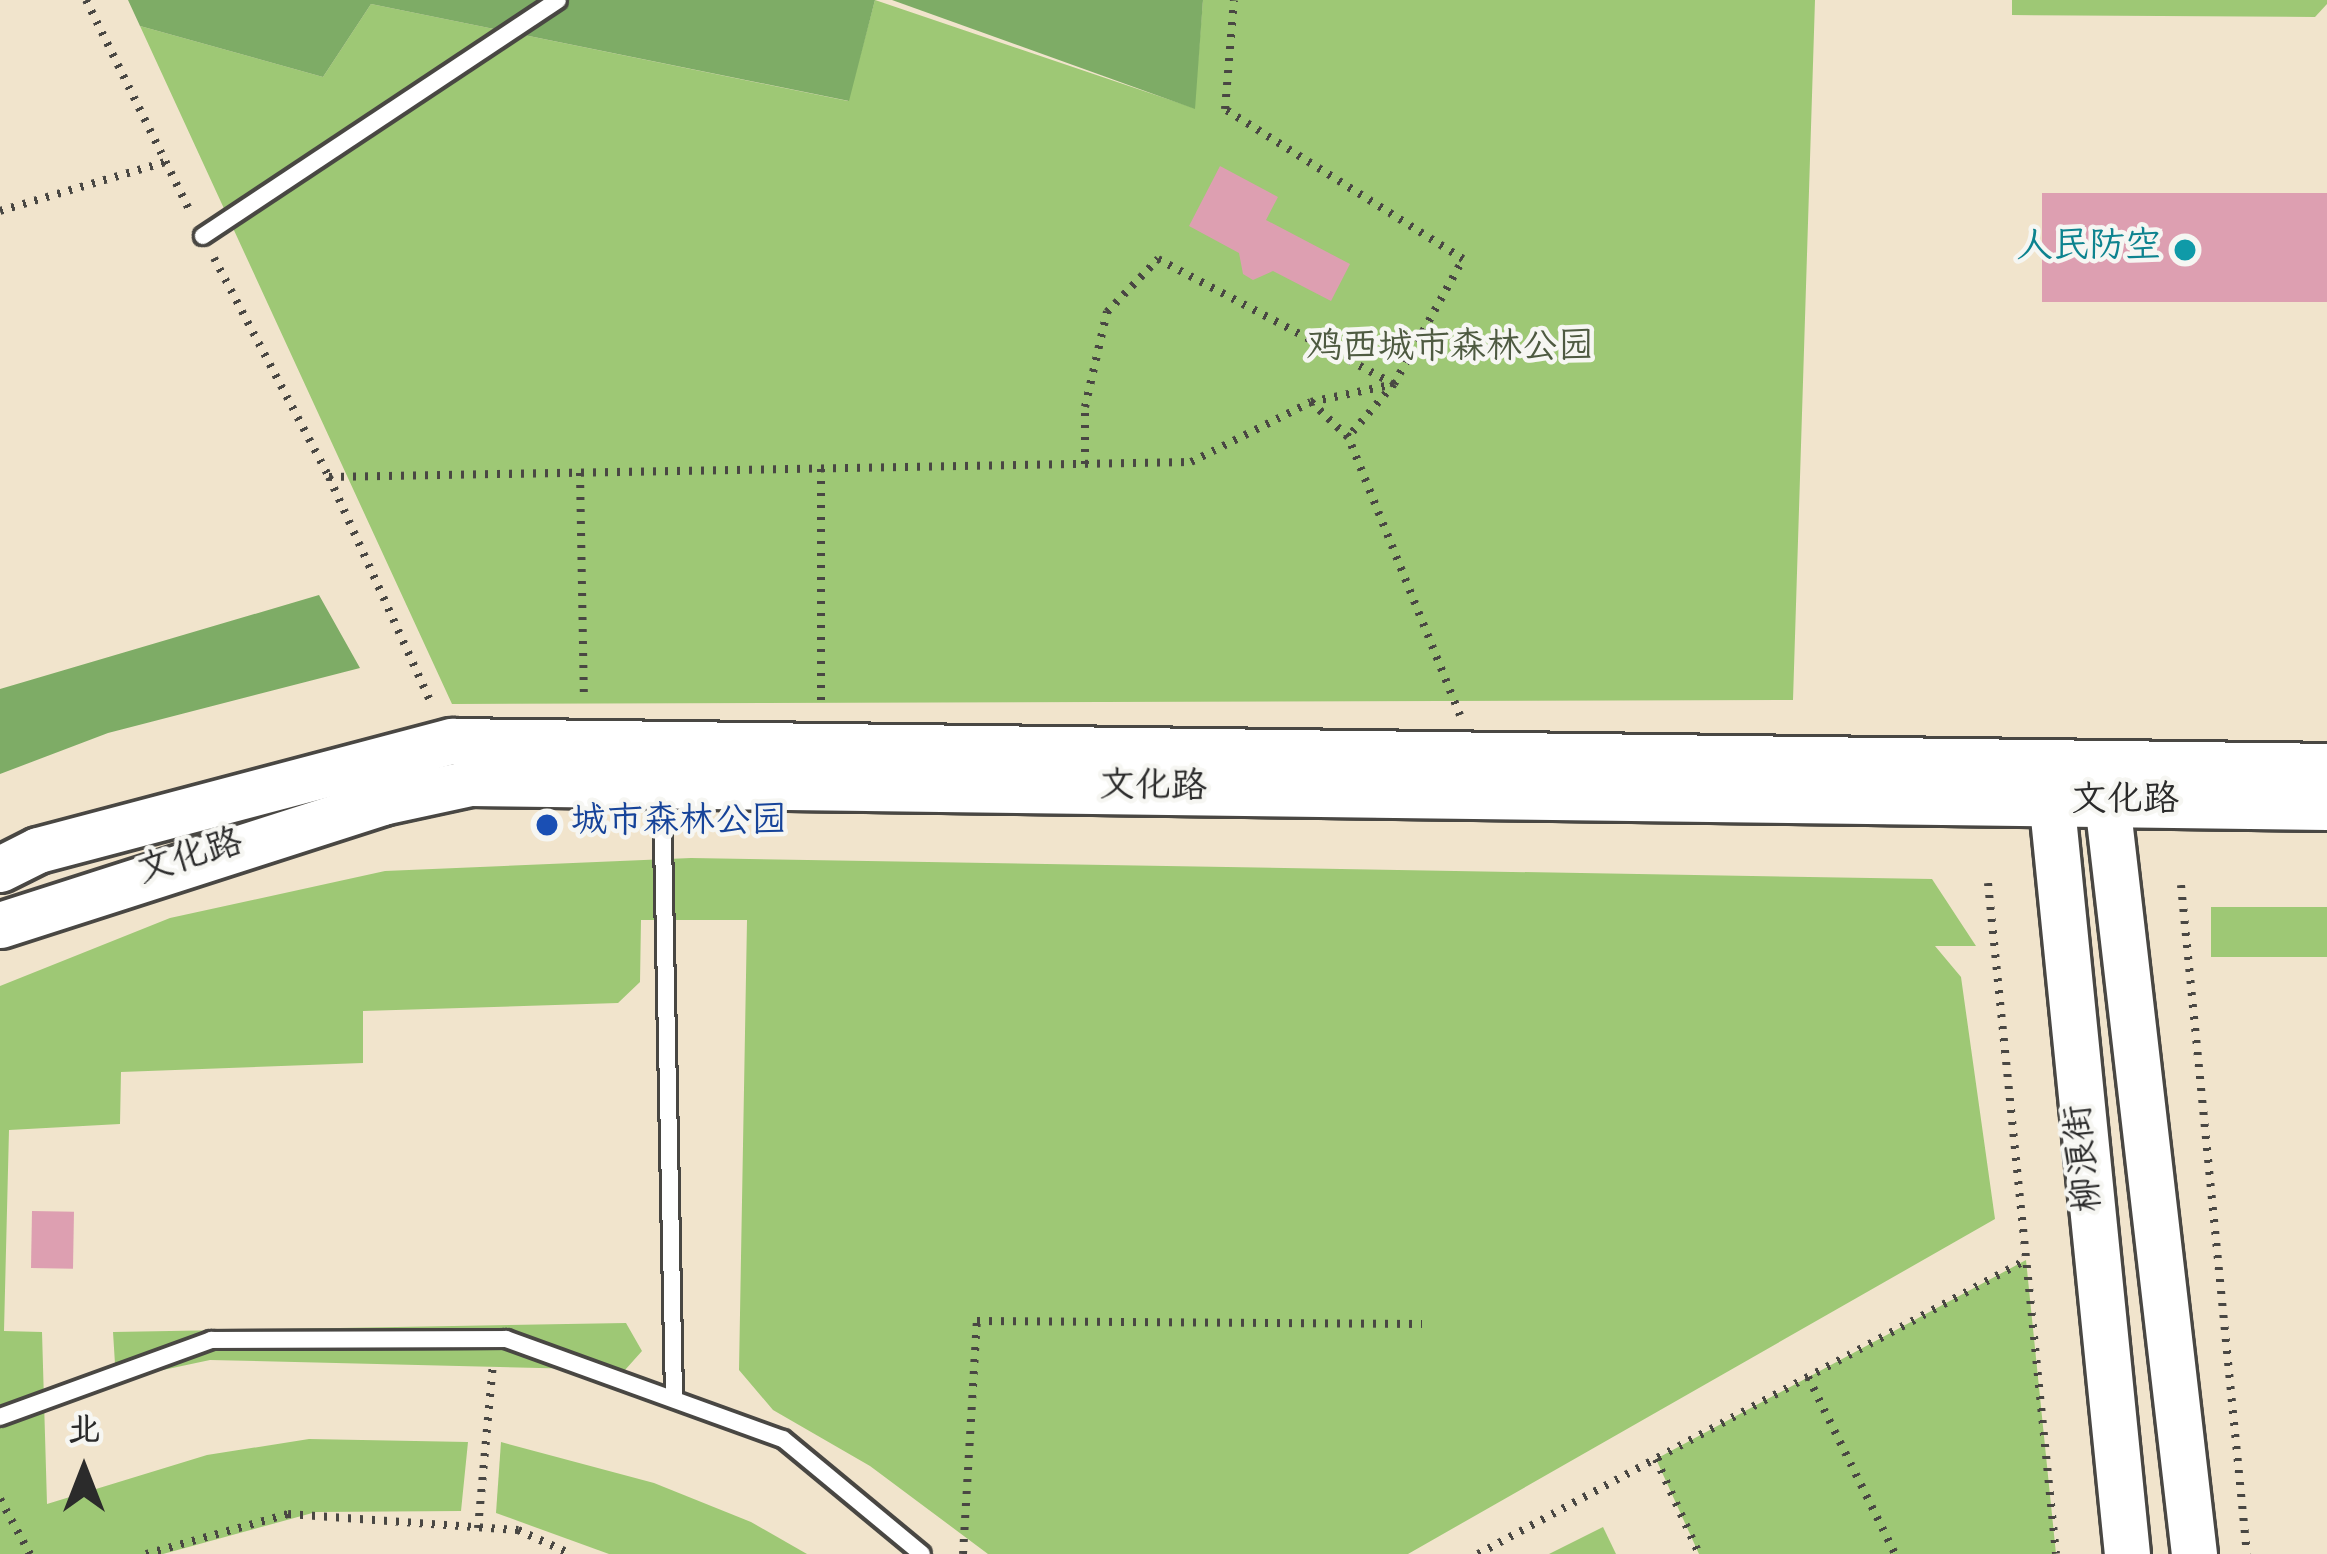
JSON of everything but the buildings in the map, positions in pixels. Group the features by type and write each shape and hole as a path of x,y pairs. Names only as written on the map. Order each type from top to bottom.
{"main road":[{"name":"文化路","path":"0,869 38,850 452,741 2105,784 2327,806"},
{"name":"文化路","path":"2105,784 2327,766"},
{"name":"文化路","path":"0,925 108,885 448,788 2050,783"},
{"name":"柳浪街","path":"2050,783 2127,1554"},
{"name":"柳浪街","path":"2105,784 2194,1554"}],"lane":[{"path":"202,236 558,0"},
{"path":"662,785 674,1399"},
{"path":"0,1417 211,1340 495,1339 783,1438 922,1554"}],"path":[{"path":"86,0 202,236 329,477 452,741"},
{"path":"1234,0 1225,109 1463,259 1394,384 1347,434"},
{"path":"0,211 165,162"},
{"path":"1085,464 1084,407 1107,313 1158,259 1394,384"},
{"path":"329,477 1191,463 1311,402 1394,384"},
{"path":"1311,402 1347,434 1461,717"},
{"path":"821,469 821,711"},
{"path":"580,473 584,708"},
{"path":"1988,884 2056,1554"},
{"path":"2181,885 2248,1554"},
{"path":"1478,1554 2026,1260"},
{"path":"963,1554 977,1321 1422,1324"},
{"path":"478,1528 495,1339"},
{"path":"1808,1377 1895,1554"},
{"path":"1656,1459 1699,1554"},
{"path":"0,1499 30,1554"},
{"path":"146,1554 289,1514 518,1531 571,1554"}],"green space":[{"path":"128,0 875,0 849,101 371,4 323,77 140,26"},
{"name":"鸡西城市森林公园","path":"875,0 1194,108 1203,0 1815,0 1793,700 452,704 140,26 323,77 371,4 848,101"},
{"path":"892,0 1203,0 1195,109"},
{"path":"2012,0 2327,0 2327,4 2315,17 2012,15"},
{"path":"319,595 360,668 108,733 0,774 0,689"},
{"path":"691,858 1932,879 1976,946 1935,946 1961,977 1995,1219 1408,1554 988,1554 870,1466 773,1410 739,1370 747,920 641,920 640,982 618,1003 363,1011 363,1063 121,1072 120,1124 9,1130 4,1331 42,1332 47,1504 207,1455 309,1439 468,1442 461,1511 316,1512 163,1554 0,1554 0,986 170,918 385,871"},
{"path":"2211,907 2327,907 2327,957 2211,957"},
{"path":"2026,1260 2056,1554 1699,1554 1656,1459"},
{"path":"626,1323 642,1351 625,1370 210,1360 116,1380 113,1332"},
{"path":"501,1442 654,1483 751,1522 807,1554 609,1554 496,1513"},
{"path":"1603,1527 1616,1554 1549,1554"}],"place":[{"name":"人民防空","path":"2185,250"},
{"name":"城市森林公园","path":"547,825"}]}
